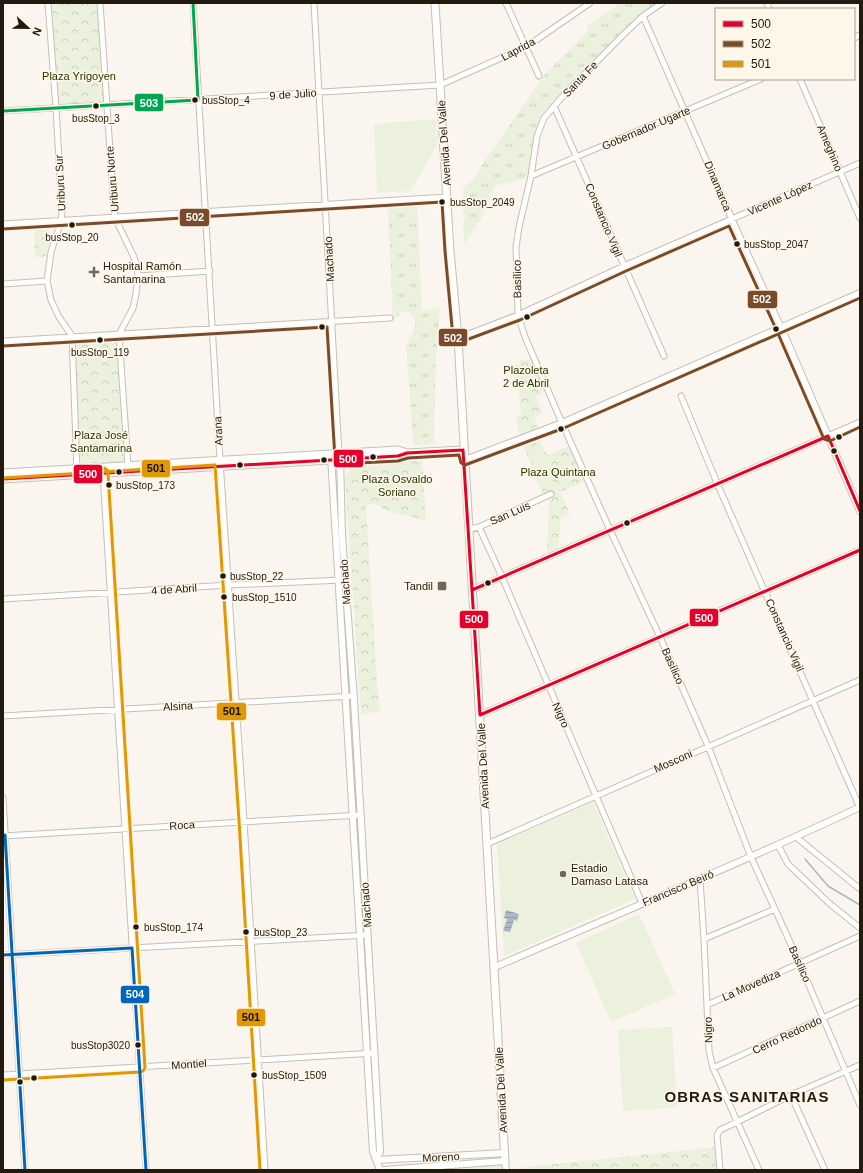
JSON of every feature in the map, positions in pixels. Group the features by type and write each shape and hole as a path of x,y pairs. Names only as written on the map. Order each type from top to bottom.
{"main road":[{"name":"Avenida Del Valle","path":"435,3 450,251 458,338 505,1161"},
{"path":"3,479 128,466 220,463 340,456 398,456 407,453 464,450"},
{"path":"3,473 77,471 102,473 220,463"}],"street":[{"name":"Uriburu Sur","path":"48,3 62,213 61,221 51,252 47,281 51,300 59,317 72,336"},
{"name":"Uriburu Norte","path":"100,3 114,210 116,218 137,265 138,276 133,308 119,334"},
{"name":"Arana","path":"193,3 205,212 210,271 220,463 237,702 265,1170"},
{"name":"Machado","path":"314,3 340,456 345,696 373,1152 380,1170"},
{"path":"506,3 539,76"},
{"name":"Laprida","path":"440,85 526,47 590,3"},
{"name":"Santa Fe","path":"531,176 537,136 544,118 563,96 643,16 662,3"},
{"name":"Dinamarca","path":"643,16 781,327 860,511"},
{"name":"Gobernador Ugarte","path":"531,176 759,80"},
{"name":"Ameghino","path":"800,80 860,218"},
{"name":"9 de Julio","path":"3,111 440,85"},
{"name":"Constancio Vigil","path":"554,106 578,157 664,356"},
{"name":"Vicente López","path":"458,338 518,315 624,266 860,163"},
{"name":"Basílico","path":"531,176 516,247 518,315 525,337 562,423 708,746 751,857 824,1018 845,1072 860,1105"},
{"path":"3,224 447,197"},
{"path":"138,276 210,271"},
{"path":"3,284 47,281"},
{"path":"465,460 562,423 860,293"},
{"path":"3,341 390,318"},
{"path":"119,334 128,466"},
{"path":"72,336 77,471"},
{"name":"Constancio Vigil","path":"681,396 860,807"},
{"path":"472,590 860,422"},
{"name":"Machado","path":"331,457 353,696 375,1053 380,1151 377,1160"},
{"path":"102,473 146,1170"},
{"name":"San Luis","path":"469,529 479,527 551,494"},
{"name":"Nigro","path":"479,527 502,577 642,903"},
{"path":"480,715 860,550"},
{"name":"4 de Abril","path":"3,599 229,585 342,580"},
{"name":"Mosconi","path":"487,844 860,680"},
{"name":"Alsina","path":"3,716 353,696"},
{"path":"3,798 4,836 25,1170"},
{"name":"Francisco Beiró","path":"495,967 642,903 700,880 860,807"},
{"name":"Roca","path":"4,836 360,815"},
{"path":"796,837 860,889"},
{"path":"778,845 788,864 830,903 860,928"},
{"name":"Nigro","path":"700,880 709,1051 713,1068 759,1170"},
{"path":"704,939 775,909"},
{"path":"3,955 368,935"},
{"name":"La Movediza","path":"707,1005 860,936"},
{"name":"Cerro Redondo","path":"713,1068 860,1001"},
{"name":"Montiel","path":"3,1075 375,1053"},
{"path":"720,1170 717,1135 720,1130 791,1094 860,1065"},
{"path":"791,1094 825,1170"},
{"name":"Moreno","path":"377,1160 505,1153"},
{"path":"441,1157 446,1168"},
{"name":"Moreno","path":"384,1170 446,1168 505,1161"},
{"name":"Avenida Del Valle","path":"505,1161 506,1170"}],"green space":[{"name":"Plaza Yrigoyen","path":"52,3 97,3 104,101 58,105"},
{"path":"620,3 658,3 633,21 541,115 533,138 531,165 527,178 495,186 481,219 464,244 463,189 475,177 479,169 546,73 588,31 586,27"},
{"path":"436,119 437,146 410,191 377,193 374,124"},
{"path":"417,201 422,311 440,308 436,357 435,444 416,445 413,443 406,344 414,332 415,324 412,316 408,312 402,312 393,322 388,204"},
{"path":"48,227 51,236 45,257 35,257 34,228"},
{"name":"Plaza José Santamarina","path":"116,337 124,463 80,466 74,339"},
{"name":"Plazoleta 2 de Abril","path":"532,359 546,391 536,396 543,413 534,416 538,426 520,435 516,417 521,416 518,387 514,387 513,365 520,365 520,360"},
{"name":"Plaza Quintana","path":"539,438 547,455 569,446 584,482 560,492 570,514 561,518 558,548 547,553 549,497 545,499 523,445"},
{"path":"539,443 548,463 535,468 527,449"},
{"name":"Plaza Osvaldo Soriano","path":"422,457 426,521 385,510 374,503 366,506 380,711 361,715 345,477 355,462"},
{"path":"547,467 555,485 546,490 538,472"},
{"path":"343,582 350,692 348,692 341,583"},
{"path":"348,701 350,701 358,810 355,810"},
{"path":"593,802 635,899 504,956 497,844"},
{"path":"355,820 357,820 365,930 362,930"},
{"path":"639,914 675,994 611,1022 576,943"},
{"path":"672,1027 677,1107 623,1111 618,1030"},
{"path":"716,1147 717,1170 517,1170 517,1168"},
{"path":"504,1164 504,1170 455,1170 458,1167"}],"water":[{"path":"506,910 519,914 517,921 514,920 510,932 503,931 507,919 504,918"}],"waterway":[{"path":"805,859 828,886 860,905"}],"transit line":[{"name":"503","path":"3,111 198,100 193,3"},
{"name":"502","path":"3,229 442,202 453,338 455,342 458,343 520,320 626,271 729,226 824,439 830,441 860,427"},
{"name":"502","path":"3,346 327,327 336,462 340,464 398,461 408,458 459,455 461,463 465,465 564,428 860,298"},
{"name":"500","path":"472,590 828,436 860,511"},
{"name":"500","path":"463,450 480,715 860,550"},
{"name":"500","path":"3,479 398,456 407,453 463,450"},
{"name":"501","path":"3,478 215,465 239,821 260,1170"},
{"name":"501","path":"3,1080 140,1072 145,1068 108,473 104,468 82,469"},
{"name":"504","path":"3,836 5,835 25,1170"},
{"name":"504","path":"3,955 132,948 146,1170"}],"place":[{"name":"busStop_4","path":"195,100"},
{"name":"busStop_3","path":"96,106"},
{"name":"busStop_2049","path":"442,202"},
{"name":"busStop_20","path":"72,225"},
{"name":"busStop_2047","path":"737,244"},
{"name":"Hospital Ramón Santamarina","path":"94,272"},
{"name":"busStop_119","path":"100,340"},
{"name":"busStop_173","path":"109,485"},
{"name":"busStop_22","path":"223,576"},
{"name":"Tandil","path":"442,586"},
{"name":"busStop_1510","path":"224,597"},
{"name":"Estadio Damaso Latasa","path":"563,874"},
{"name":"busStop_174","path":"136,927"},
{"name":"busStop_23","path":"246,932"},
{"name":"busStop3020","path":"138,1045"},
{"name":"busStop_1509","path":"254,1075"}],"district":[{"name":"OBRAS SANITARIAS","path":"747,1097"}]}
